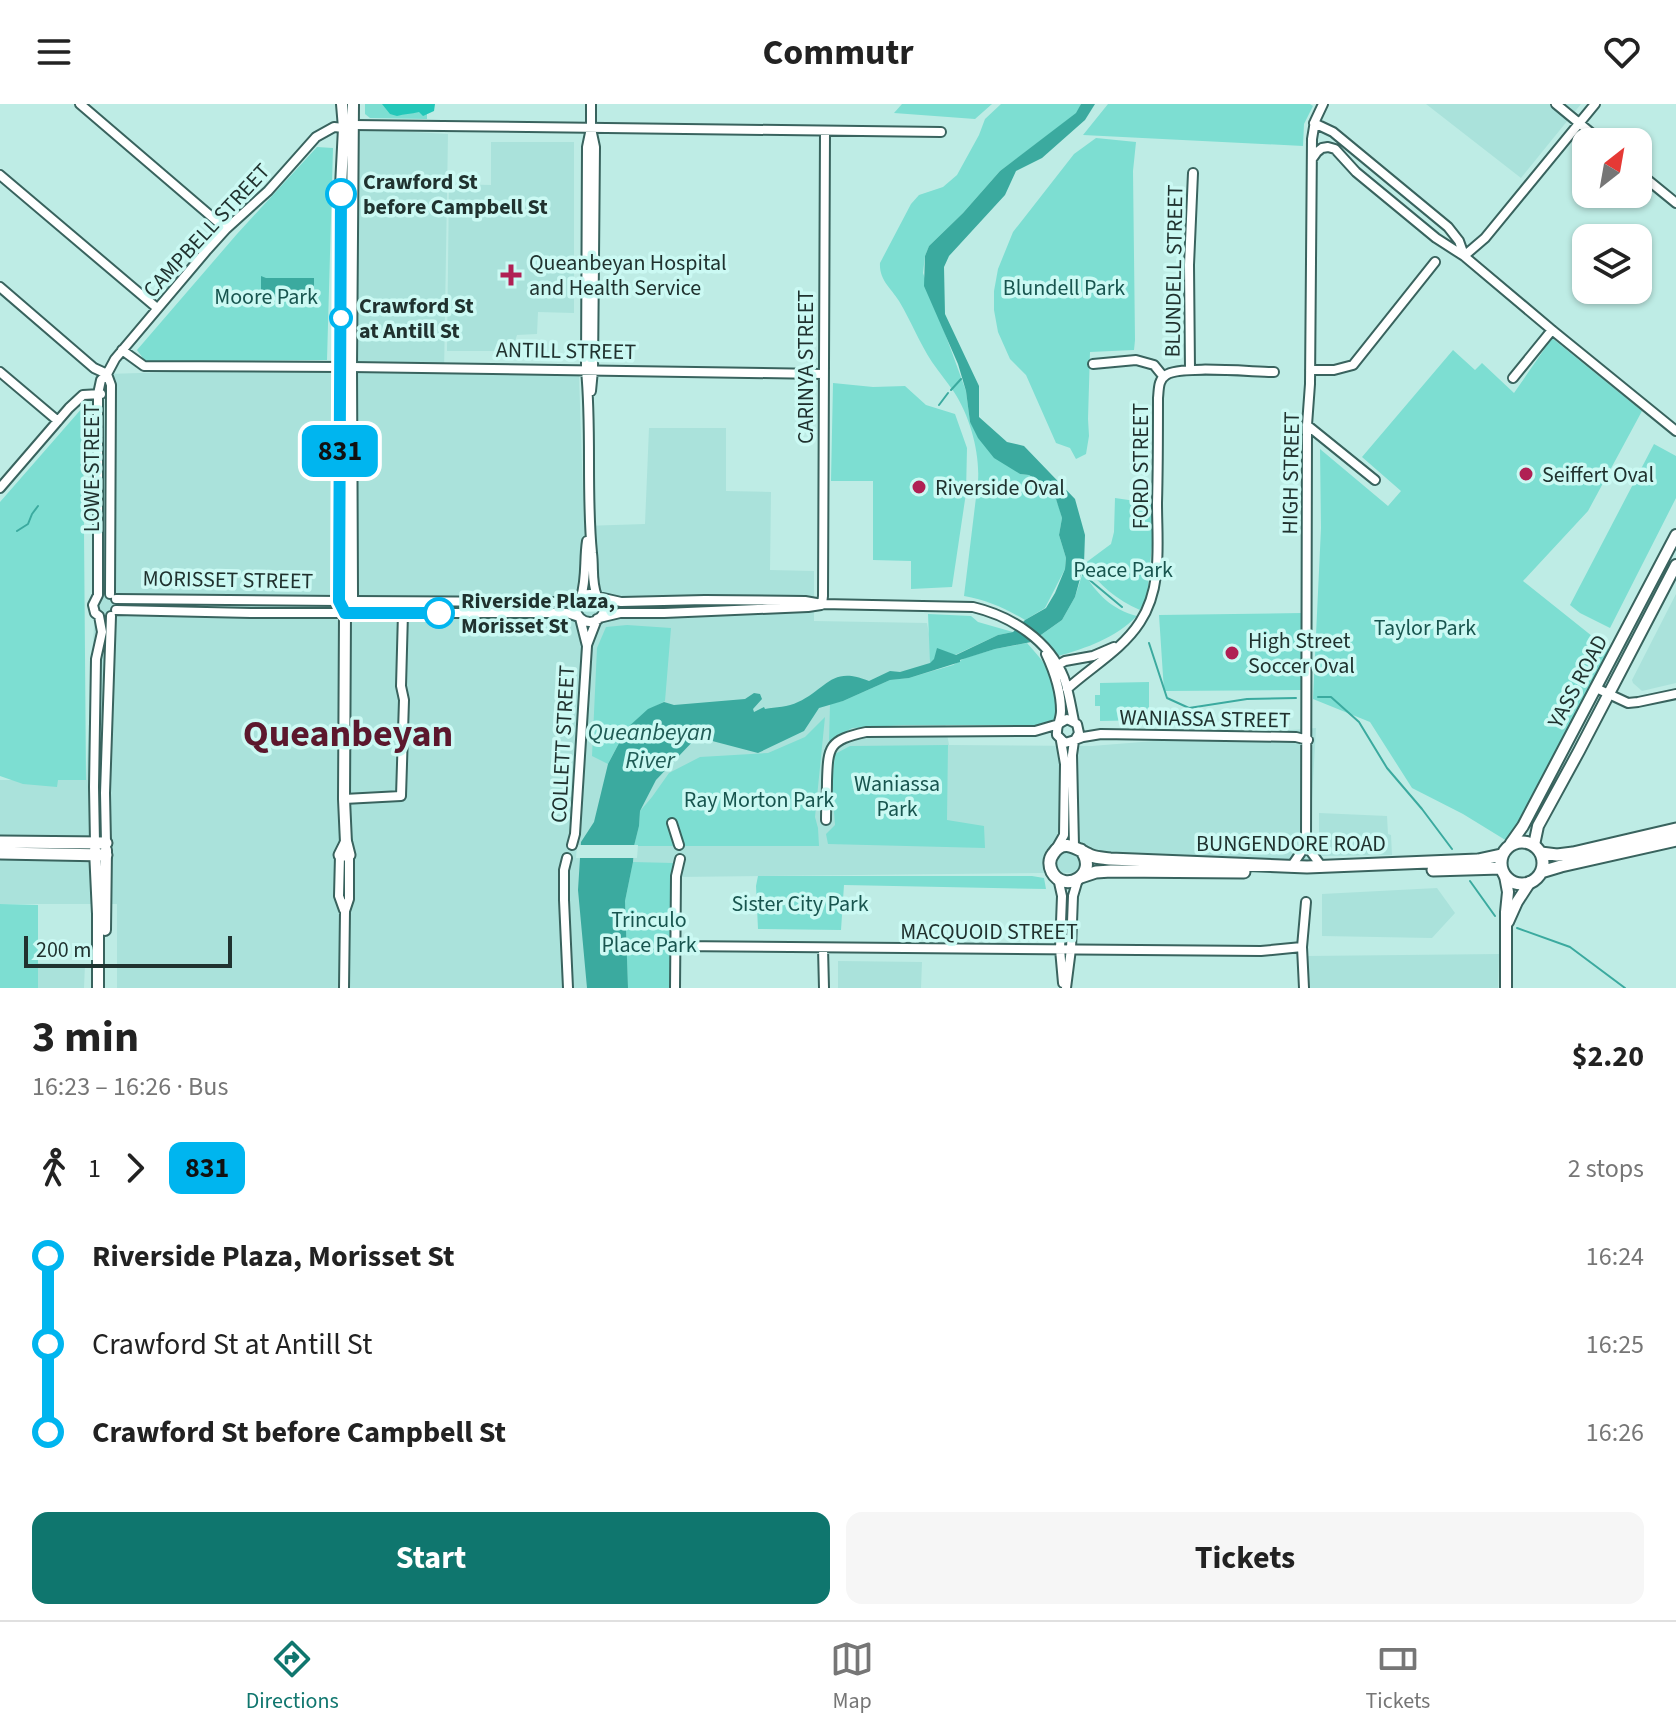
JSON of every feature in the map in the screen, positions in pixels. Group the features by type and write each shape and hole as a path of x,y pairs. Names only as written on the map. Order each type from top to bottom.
{"highway":[{"path":"1676,829 1557,855 1526,841 1511,843 1501,855 1503,872 1517,884 1530,882 1541,872 1561,866 1676,840"},
{"path":"0,842 101,849"},
{"path":"1061,846 1077,848 1086,861 1080,878 1069,882 1051,871 1050,859 1056,850 1061,846"},
{"name":"BUNGENDORE ROAD","path":"1077,848 1094,857 1110,859 1291,867 1478,860 1501,855"},
{"path":"0,853 101,849"},
{"path":"1538,849 1543,860 1541,872"},
{"name":"BUNGENDORE ROAD","path":"1080,878 1111,871 1503,872"}],"main road":[{"path":"342,104 348,127"},
{"path":"345,851 345,613 339,601 346,367 348,127 353,104"},
{"path":"345,613 352,601 346,367"},
{"name":"YASS ROAD","path":"1511,843 1523,826 1676,535"},
{"name":"YASS ROAD","path":"1538,849 1538,826 1676,565"},
{"name":"MORISSET STREET","path":"339,601 352,601"},
{"path":"1613,655 1625,662"},
{"path":"98,988 101,849"},
{"path":"101,849 105,988"},
{"path":"1503,872 1508,892 1506,988"},
{"path":"1506,930 1517,902 1530,882"}],"street":[{"path":"80,104 226,229"},
{"path":"591,104 587,147 589,532 593,584 603,606 598,619"},
{"name":"HIGH STREET","path":"1306,845 1311,164 1314,123 1323,104"},
{"path":"1556,104 1585,128"},
{"path":"1464,256 1485,238 1595,104"},
{"path":"1314,123 1330,130 1448,227 1459,241 1464,256"},
{"name":"CAMPBELL STREET","path":"107,374 122,350 226,229 268,191 316,137 334,127 348,127"},
{"path":"348,127 941,132"},
{"name":"CARINYA STREET","path":"822,604 825,131"},
{"path":"1311,164 1317,152 1324,147 1340,153 1361,176 1440,242 1464,256 1676,431"},
{"path":"1361,176 1371,164"},
{"name":"BLUNDELL STREET","path":"1190,370 1189,265 1193,173"},
{"path":"0,175 157,308"},
{"path":"1652,183 1676,203"},
{"path":"1310,370 1334,370 1353,365 1435,262"},
{"path":"0,287 94,368 107,374"},
{"path":"1513,378 1552,330"},
{"name":"ANTILL STREET","path":"122,350 144,366 823,374"},
{"name":"FORD STREET","path":"1093,364 1136,360 1154,365 1163,376"},
{"name":"FORD STREET","path":"1067,689 1121,643 1142,620 1152,598 1158,560 1158,398 1163,376 1190,370 1274,372"},
{"path":"0,372 58,421"},
{"name":"LOWE STREET","path":"98,595 98,394 101,380 107,374 111,385 113,597"},
{"path":"0,488 83,395 110,395"},
{"path":"1307,425 1375,480"},
{"path":"0,469 10,477"},
{"path":"589,532 585,581 576,606 580,617 588,621 616,613 811,607 822,604"},
{"path":"580,598 590,594 621,602 739,600 973,607 1017,625 1030,634 1058,665 1079,731 1072,754 1077,848"},
{"path":"101,849 114,613 113,597 98,595 93,605 95,613 105,617 114,613"},
{"name":"MORISSET STREET","path":"113,597 339,601"},
{"name":"MORISSET STREET","path":"352,601 563,602 580,598"},
{"path":"695,611 713,600"},
{"path":"739,600 759,609"},
{"name":"MORISSET STREET","path":"114,613 567,613 580,617"},
{"path":"344,799 401,796 403,613"},
{"path":"99,616 102,632 96,659 101,849"},
{"name":"COLLETT STREET","path":"572,845 587,646 580,617"},
{"name":"COLLETT STREET","path":"587,646 598,619"},
{"path":"1058,665 1098,654 1121,643"},
{"path":"1042,647 1057,684 1061,706 1056,731 1065,764 1064,835 1056,850"},
{"path":"1057,684 1058,665"},
{"path":"1596,688 1623,701 1635,703 1676,694"},
{"path":"826,820 828,755 839,741 849,736 866,732 1035,731 1067,719 1075,722"},
{"name":"WANIASSA STREET","path":"1075,722 1101,734"},
{"path":"1035,731 1061,741 1075,741"},
{"name":"WANIASSA STREET","path":"1075,741 1101,734 1296,737 1308,740"},
{"path":"672,823 679,845"},
{"path":"1291,867 1306,845 1322,867"},
{"path":"344,988 345,911 339,896 345,851"},
{"path":"567,858 564,900 568,988"},
{"path":"675,988 676,876 680,859"},
{"path":"1058,878 1062,895 1060,949 1065,988"},
{"path":"1065,988 1071,949 1072,897 1080,878"},
{"path":"1304,988 1302,947 1306,902"},
{"name":"MACQUOID STREET","path":"675,946 1261,951 1302,947"},
{"path":"823,948 824,988"}],"shaded area":[{"path":"382,104 435,104 434,111 423,116 419,112 397,116 390,114"},
{"path":"1426,104 1581,104 1521,178"},
{"path":"344,128 448,134 444,373 579,375 584,526 645,524 649,428 726,428 726,491 771,492 770,570 814,571 814,621 927,623 949,745 1092,746 1316,728 1308,870 678,877 677,988 117,988 117,904 0,904 0,780 86,780 107,374 340,367"},
{"name":"Queanbeyan Hospital and Health Service","path":"491,142 574,142 574,313 538,312 537,334 517,335 512,351 447,351 449,184 491,185"},
{"path":"1676,594 1676,683 1642,691 1632,680"},
{"path":"1319,813 1387,816 1392,855 1319,856"},
{"path":"1437,888 1455,913 1432,938 1322,936 1322,894"},
{"path":"1499,954 1498,988 1309,988 1308,956"},
{"path":"838,961 922,962 921,988 838,988"},
{"path":"38,963 85,964 84,988 38,988"}],"green space":[{"path":"365,104 427,104 427,119 370,118 365,114"},
{"path":"902,104 992,104 975,119 894,113"},
{"path":"1001,104 1081,104 1077,113 1000,171 929,246 923,273 966,391 970,422 1011,467 1047,488 1059,507 1062,518 1059,535 1066,558 1065,569 1045,608 1025,620 996,605 964,596 978,481 973,435 960,402 927,354 880,269 880,263 911,204 919,195 943,187 957,175 985,119"},
{"path":"1108,104 1313,106 1304,124 1303,146 1083,135"},
{"name":"Blundell Park","path":"1096,138 1136,142 1133,171 1135,340 1134,350 1090,352 1089,436 1086,454 1076,459 1070,448 1056,443 1026,375 1010,359 998,332 994,291 998,269 1013,232 1074,154"},
{"name":"Moore Park","path":"317,147 333,148 327,360 145,361 137,350"},
{"name":"Taylor Park","path":"1552,338 1642,411 1588,511 1523,581 1612,652 1525,820 1507,841 1412,788 1370,722 1313,699 1321,528 1320,449 1388,506 1401,491 1362,457 1453,350 1475,370 1482,363 1514,393"},
{"name":"Riverside Oval","path":"833,383 905,386 926,405 955,414 967,448 966,493 952,587 911,589 911,561 873,560 873,481 831,481"},
{"path":"83,407 86,780 58,780 57,787 23,784 0,776 0,502"},
{"path":"1654,444 1676,456 1676,498 1610,628 1570,605"},
{"name":"Peace Park","path":"1115,498 1156,504 1147,597 1140,610 1109,591 1084,564 1111,544"},
{"path":"1083,572 1106,600 1120,610 1137,616 1100,641 1058,656 1041,635 1062,620 1075,597"},
{"name":"High Street Soccer Oval","path":"1303,613 1302,690 1164,691 1159,615"},
{"path":"928,614 971,616 978,622 1013,632 998,635 955,655 943,651 930,663"},
{"path":"606,627 671,628 665,701 644,713 630,726 608,764 592,756 597,648"},
{"name":"Ray Morton Park","path":"1027,643 1043,662 1051,679 1055,725 852,728 829,742 830,704 890,680 909,678 995,649"},
{"path":"1149,682 1149,720 1100,721 1100,706 1095,706 1095,695 1100,695 1100,683"},
{"name":"Ray Morton Park","path":"825,717 815,817 819,846 634,846 640,811 669,773 700,757 768,753 805,737"},
{"name":"Waniassa Park","path":"948,745 947,820 984,826 985,848 828,844 826,834 835,825 832,785 835,754 850,746"},
{"name":"Trinculo Place Park","path":"633,862 673,863 672,988 628,988 625,901"},
{"name":"Sister City Park","path":"758,876 1032,876 1044,878 1046,889 844,885 841,930 758,929"},
{"path":"0,904 38,905 38,988 0,988"}],"water":[{"name":"Queanbeyan River","path":"1081,104 1095,104 1085,120 1042,158 1016,171 1005,195 949,256 944,267 945,314 979,386 979,417 1007,442 1024,446 1075,499 1085,535 1084,564 1075,597 1062,620 1031,642 995,649 909,678 890,680 819,708 804,731 758,753 697,737 656,780 640,811 625,901 628,988 587,988 578,890 581,842 594,822 608,764 627,728 648,709 664,702 674,705 745,699 754,693 760,694 762,699 753,709 754,712 764,707 790,705 837,677 869,681 890,671 900,672 930,663 937,648 956,655 998,635 1013,632 1025,620 1046,608 1055,593 1066,558 1059,535 1062,518 1056,499 1037,480 1020,474 994,458 978,438 970,422 958,364 924,286 925,256 929,246 1000,171 1076,113"},
{"path":"261,276 314,278 314,297 261,299"}],"pier":[{"path":"577,845 638,845 637,858 576,858"}],"waterway":[{"path":"951,390 961,379"},
{"path":"939,405 948,393"},
{"path":"17,531 28,524 38,506"},
{"path":"1080,572 1122,607"},
{"path":"1149,643 1167,698 1189,708 1247,699 1296,698"},
{"path":"1318,697 1331,697 1359,722 1387,768 1452,849"},
{"path":"1470,881 1495,916"},
{"path":"1517,928 1570,947 1625,988"}],"bus line":[{"name":"831","path":"341,194 339,601 345,613 439,613"}],"place":[{"name":"Crawford St before Campbell St","path":"341,194"},
{"name":"Queanbeyan Hospital and Health Service","path":"511,275"},
{"name":"Crawford St at Antill St","path":"341,318"},
{"name":"Seiffert Oval","path":"1526,474"},
{"name":"Riverside Oval","path":"919,487"},
{"name":"Riverside Plaza, Morisset St","path":"439,613"},
{"name":"High Street Soccer Oval","path":"1232,653"}],"district":[{"name":"Queanbeyan","path":"348,733"}]}
